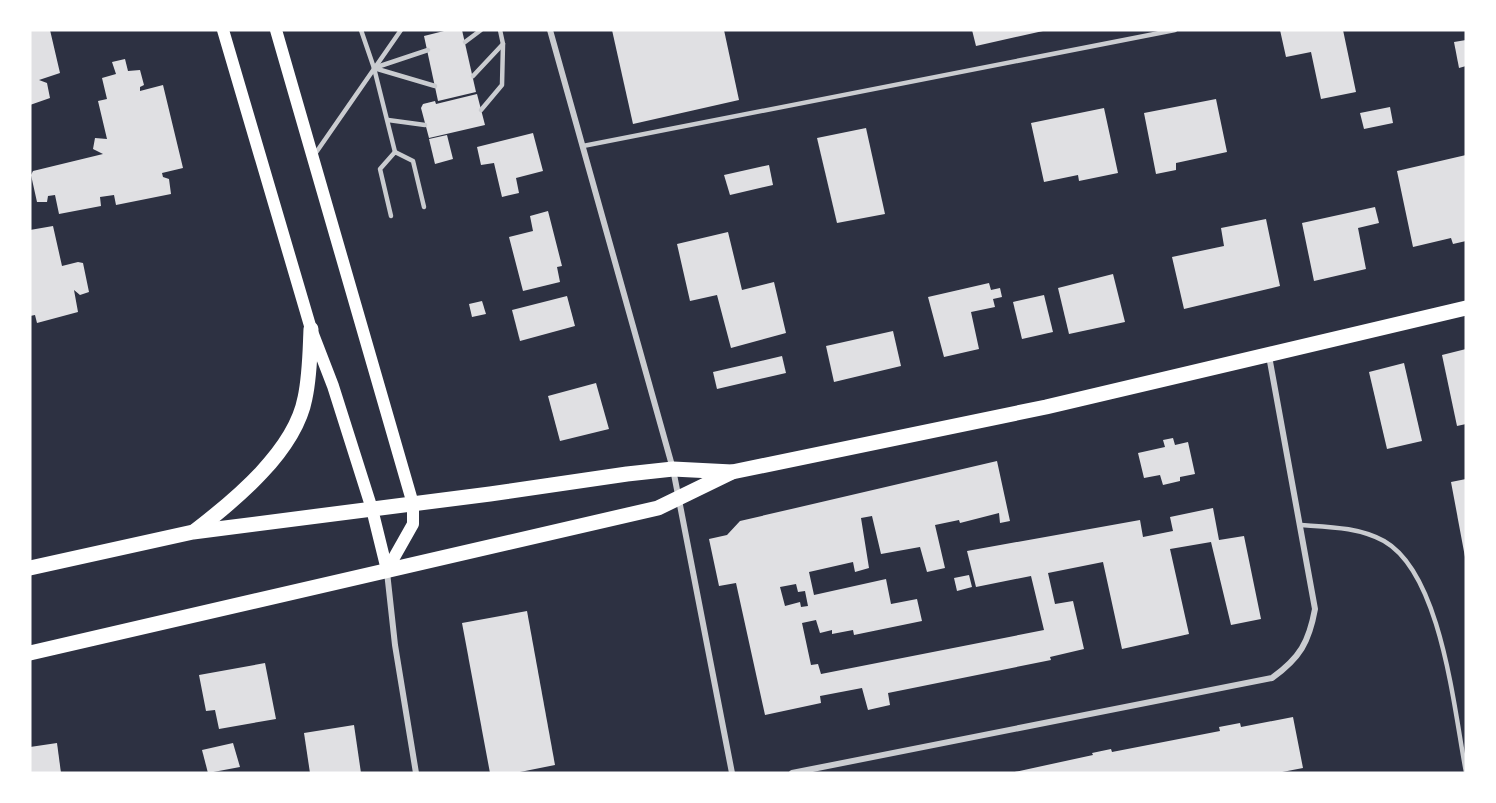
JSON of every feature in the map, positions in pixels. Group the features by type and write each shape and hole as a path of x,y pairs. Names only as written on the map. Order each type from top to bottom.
{"main road":[{"path":"224,30 311,328 333,386 372,509 387,570"},
{"path":"276,30 413,504 413,524 387,570"},
{"path":"30,568 193,532 673,469 732,472 1034,409 1269,356 1466,308"},
{"path":"193,532 236,499 283,447 305,398 311,328"},
{"path":"30,653 387,570 499,547 658,508 732,472"}],"street":[{"path":"550,30 673,469 732,773"},
{"path":"792,773 1272,678 1292,664 1311,635 1315,609 1269,356"},
{"path":"387,570 395,645 416,773"}],"lane":[{"path":"361,30 374,68 395,152"},
{"path":"313,156 400,30"},
{"path":"465,42 481,30"},
{"path":"481,110 502,85 503,44 500,30"},
{"path":"583,146 1175,30"},
{"path":"473,76 503,44"},
{"path":"374,68 428,50"},
{"path":"374,68 435,86"},
{"path":"388,120 425,125"},
{"path":"395,152 413,161 424,207"},
{"path":"391,216 380,169 395,152"},
{"path":"1300,525 1352,529 1385,542 1406,559 1426,592 1439,634 1466,772"}],"building":[{"path":"30,30 50,30 60,73 39,80 47,83 50,98 30,105"},
{"path":"448,30 462,30 476,92 438,101 424,36"},
{"path":"612,30 724,30 739,100 633,124"},
{"path":"972,30 1042,30 1043,31 976,46"},
{"path":"1280,30 1343,30 1356,92 1321,99 1311,52 1286,57"},
{"path":"1466,40 1466,66 1459,68 1454,42"},
{"path":"125,59 128,71 140,70 144,85 140,87 140,91 163,85 183,168 162,173 163,177 169,179 171,194 116,205 114,195 100,197 101,206 59,214 55,195 48,196 47,202 37,202 31,175 33,171 103,154 93,149 95,138 107,139 98,101 107,99 102,78 116,74 112,62"},
{"path":"477,94 485,125 429,138 421,108 423,104 435,101 436,104"},
{"path":"1216,99 1227,152 1176,163 1176,170 1156,174 1144,113"},
{"path":"1390,107 1393,123 1364,129 1360,113"},
{"path":"1104,108 1118,173 1079,181 1078,175 1044,182 1031,123"},
{"path":"866,128 885,214 837,223 817,138"},
{"path":"533,133 543,171 516,178 519,193 502,197 494,163 481,165 477,147"},
{"path":"447,135 453,159 435,164 429,139"},
{"path":"1466,155 1466,241 1453,244 1451,238 1413,247 1397,171"},
{"path":"769,165 773,185 730,195 724,175"},
{"path":"1375,207 1379,223 1358,228 1366,269 1314,281 1302,223"},
{"path":"548,211 562,266 557,267 560,282 523,291 509,237 533,231 530,216"},
{"path":"1266,219 1280,286 1184,309 1172,257 1224,246 1221,228"},
{"path":"53,226 62,266 83,263 89,292 80,295 74,290 78,312 37,323 35,315 30,316 30,230"},
{"path":"728,232 742,290 774,282 786,333 731,348 717,295 690,301 677,244"},
{"path":"1113,274 1125,322 1069,334 1058,288"},
{"path":"989,283 991,290 1000,288 1002,297 993,299 995,307 971,312 979,349 944,357 928,297"},
{"path":"1044,295 1053,332 1022,339 1013,302"},
{"path":"567,296 575,326 520,341 512,310"},
{"path":"482,301 486,314 472,317 469,304"},
{"path":"893,331 901,366 834,382 826,346"},
{"path":"1466,349 1466,424 1457,426 1442,355"},
{"path":"782,356 786,373 717,389 713,372"},
{"path":"1404,363 1422,441 1387,449 1369,372"},
{"path":"596,383 609,429 560,441 548,396"},
{"path":"1173,438 1175,445 1188,442 1195,474 1180,477 1180,481 1163,485 1160,475 1144,478 1138,453 1165,447 1163,440"},
{"path":"997,461 1010,521 1000,523 999,513 960,523 959,520 935,525 945,568 927,572 920,547 881,554 872,516 861,518 869,568 855,572 853,562 809,572 814,595 886,579 891,604 917,599 922,621 854,635 853,630 832,634 832,630 820,633 816,620 802,623 811,665 818,664 821,674 1044,630 1031,576 976,587 967,551 1140,520 1143,537 1173,531 1170,517 1213,508 1219,540 1244,536 1261,619 1231,625 1211,542 1170,549 1189,634 1122,649 1103,562 1048,573 1055,604 1073,601 1084,649 1050,657 1051,660 888,693 890,705 868,710 862,688 820,696 821,703 765,715 736,583 719,586 709,539 727,535 740,521","holes":["796,584 798,592 805,591 808,606 801,607 800,602 785,606 780,587"]},
{"path":"1466,479 1466,557 1465,557 1451,482"},
{"path":"969,575 972,587 957,591 954,578"},
{"path":"527,611 555,765 515,773 490,773 462,623"},
{"path":"265,663 276,719 219,729 215,710 206,711 199,675"},
{"path":"1293,717 1303,768 1277,773 1010,773 1111,749 1112,752 1220,731 1219,727 1240,723 1241,727"},
{"path":"354,725 361,773 310,773 304,733"},
{"path":"57,743 61,773 30,773 30,747"},
{"path":"233,743 240,767 208,773 202,750"}]}
